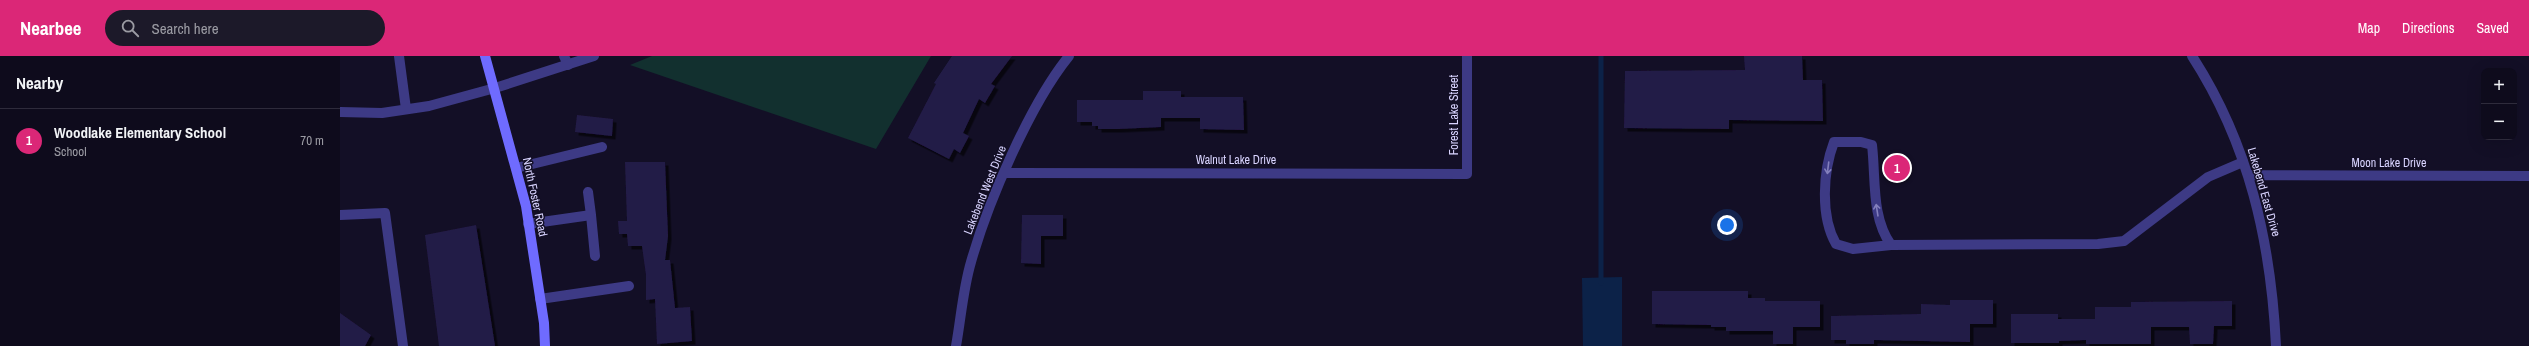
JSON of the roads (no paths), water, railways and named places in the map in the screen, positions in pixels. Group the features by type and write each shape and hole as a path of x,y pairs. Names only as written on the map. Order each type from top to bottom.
{"main road":[{"name":"North Foster Road","path":"485,56 516,168 528,224 540,299 545,346"}],"street":[{"path":"399,56 406,109"},
{"path":"340,112 382,112 429,106 495,88 566,60 594,56"},
{"name":"Lakebend West Drive","path":"956,346 971,262 1005,173 1030,119 1060,68 1069,56"},
{"name":"Forest Lake Street","path":"1466,56 1467,174"},
{"name":"Lakebend East Drive","path":"2192,56 2228,124 2248,175 2264,235 2273,293 2276,346"},
{"path":"1891,245 1881,231 1876,204 1872,145 1861,142 1834,142 1830,154 1826,190 1829,232 1836,244 1853,249 1891,245 2098,244 2124,241 2208,177 2243,162"},
{"path":"516,168 602,147"},
{"name":"Walnut Lake Drive","path":"1005,173 1467,174"},
{"name":"Moon Lake Drive","path":"2248,175 2529,176"},
{"path":"588,192 595,256"},
{"path":"340,215 386,213 403,346"},
{"path":"528,224 591,215"},
{"path":"540,299 630,286"}],"water":[{"path":"1622,277 1622,346 1583,346 1582,278"}],"waterway":[{"path":"1601,56 1601,283"}],"place":[{"name":"Woodlake Elementary School","path":"1897,168"}]}
